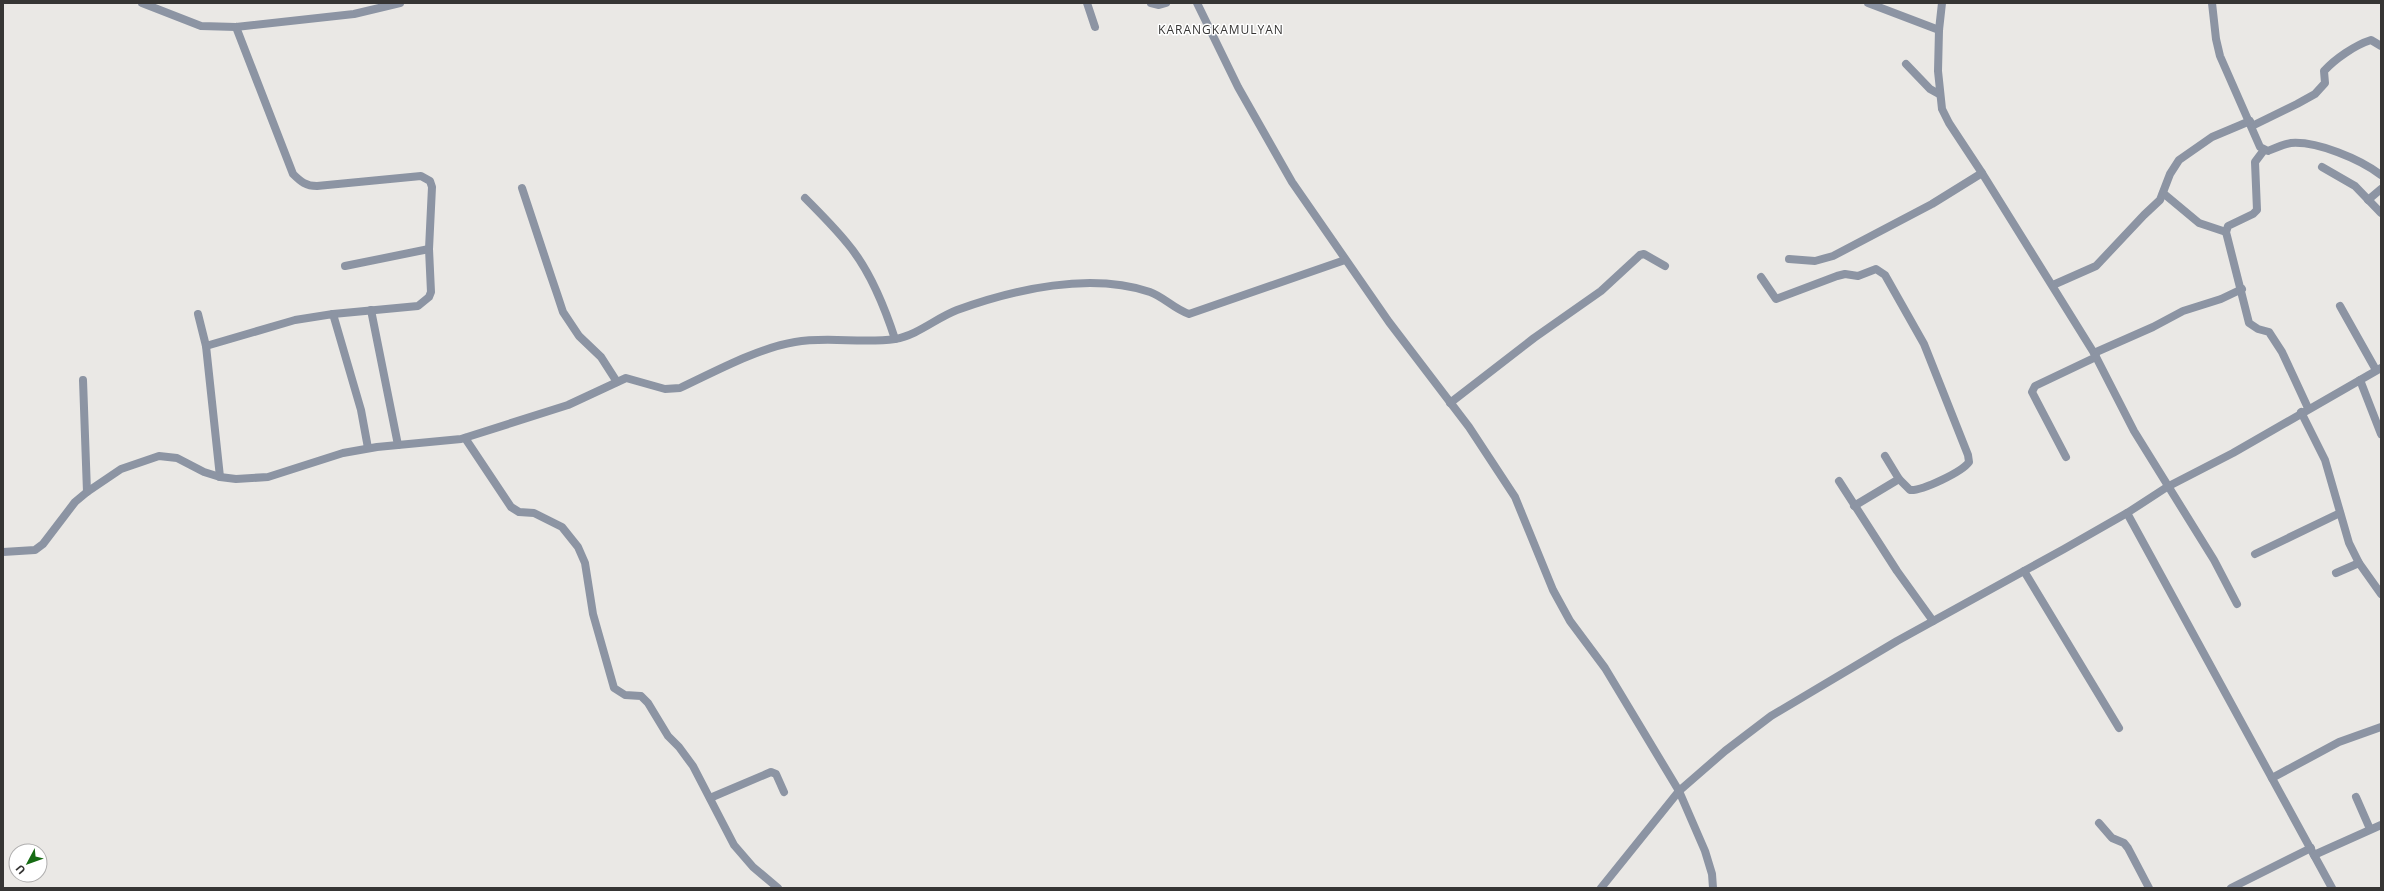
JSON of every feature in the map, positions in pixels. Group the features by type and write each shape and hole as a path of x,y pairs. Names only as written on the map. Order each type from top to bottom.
{"street":[{"path":"142,3 201,26 236,27 346,15 400,3"},
{"path":"1088,3 1095,26"},
{"path":"1152,3 1159,6 1166,3"},
{"path":"1198,3 1238,87 1288,175 1345,260 1493,460 1515,497 1553,590 1570,621 1605,668 1680,791 1705,851 1712,874 1713,888"},
{"path":"1868,3 1939,30"},
{"path":"1942,3 1939,30 1939,94 1949,123 2053,285 2095,355 2134,431 2167,487 2214,560 2237,604"},
{"path":"2212,3 2216,39 2220,56 2264,150"},
{"path":"206,346 300,319 334,314 418,306 424,302 431,292 429,249 432,187 426,177 421,176 308,186 294,174 236,27"},
{"path":"2053,285 2096,266 2144,214 2160,200 2170,174 2179,160 2205,141 2251,123 2315,94 2325,83 2324,71 2362,42 2371,40 2381,46"},
{"path":"1906,64 1925,84 1939,94"},
{"path":"2381,174 2368,166 2314,145 2291,143 2264,150 2255,162 2257,210 2253,214 2228,226 2226,232 2250,323 2258,329 2269,332 2282,352 2325,460 2349,543 2360,563 2381,594"},
{"path":"2322,167 2350,182 2381,213"},
{"path":"1789,259 1815,261 1839,253 1932,204 1982,173"},
{"path":"522,188 563,312 579,336 601,356 617,382"},
{"path":"2368,200 2381,189"},
{"path":"2162,193 2199,223 2226,232"},
{"path":"805,198 848,243 877,292 895,339"},
{"path":"345,266 429,249"},
{"path":"1450,403 1534,338 1601,291 1640,255 1644,254 1665,266"},
{"path":"3,552 38,549 44,544 75,502 87,492 122,469 159,456 177,458 204,472 220,477 236,479 268,477 343,453 368,448 465,438 568,405 617,382 631,379 672,390 680,388 734,362 794,342 844,339 875,341 895,339 918,331 957,310 997,298 1058,285 1103,282 1151,292 1178,310 1189,314 1345,260"},
{"path":"1761,277 1776,299 1845,274 1858,276 1876,269 1885,275 1924,344 1968,455 1969,462 1960,471 1918,489 1910,490 1899,479 1885,456"},
{"path":"2066,457 2032,392 2035,386 2183,311 2221,299 2242,289"},
{"path":"1601,888 1680,791 1725,751 1771,716 1834,677 2127,513 2167,487 2233,453 2304,410 2379,369 2340,306"},
{"path":"371,310 398,445"},
{"path":"198,314 206,346 220,477"},
{"path":"334,314 361,410 368,448"},
{"path":"84,380 87,492"},
{"path":"2360,380 2381,434"},
{"path":"465,438 511,507 519,512 534,513 562,527 578,547 586,563 593,614 614,688 625,695 641,696 648,703 668,736 679,747 693,766 734,845 753,867 778,888"},
{"path":"1854,506 1899,479"},
{"path":"1839,481 1854,506 1933,621"},
{"path":"2127,513 2332,888"},
{"path":"2255,554 2340,513"},
{"path":"2336,573 2360,563"},
{"path":"2024,571 2119,728"},
{"path":"2272,778 2339,742 2381,727"},
{"path":"710,798 771,772 776,774 784,792"},
{"path":"2356,797 2370,829"},
{"path":"2099,823 2112,838 2124,843 2128,848 2149,888"},
{"path":"2231,888 2312,851 2381,825"}],"district":[{"name":"KARANGKAMULYAN","path":"1221,30"}]}
